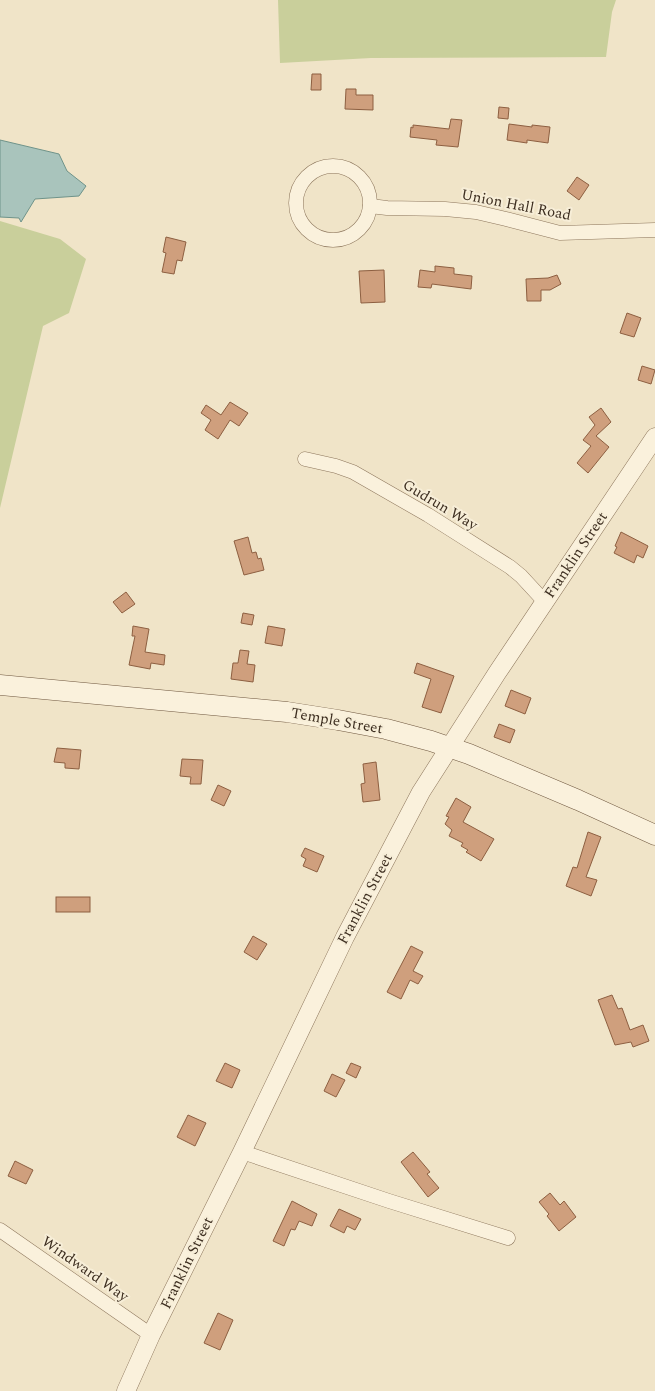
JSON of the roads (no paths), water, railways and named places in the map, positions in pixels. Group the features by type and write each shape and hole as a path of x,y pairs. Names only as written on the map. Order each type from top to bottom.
{"main road":[{"name":"Temple Street","path":"0,685 314,716 386,729 449,747 578,800 655,835"}],"street":[{"path":"328,166 338,166 348,169 364,182 369,193 370,206 368,217 361,228 348,237 332,240 320,237 306,228 298,213 296,203 299,188 310,174 328,166"},
{"name":"Union Hall Road","path":"370,206 476,212 560,234 655,230"},
{"name":"Franklin Street","path":"126,1391 151,1335 242,1152 345,937 421,792 655,437"},
{"name":"Gudrun Way","path":"305,459 336,466 352,472 428,515 510,567 522,576 545,602"},
{"path":"242,1152 508,1238"},
{"name":"Windward Way","path":"0,1230 151,1335"}],"water":[{"path":"0,140 59,154 67,171 86,186 79,196 35,199 21,222 19,218 0,217"}]}
